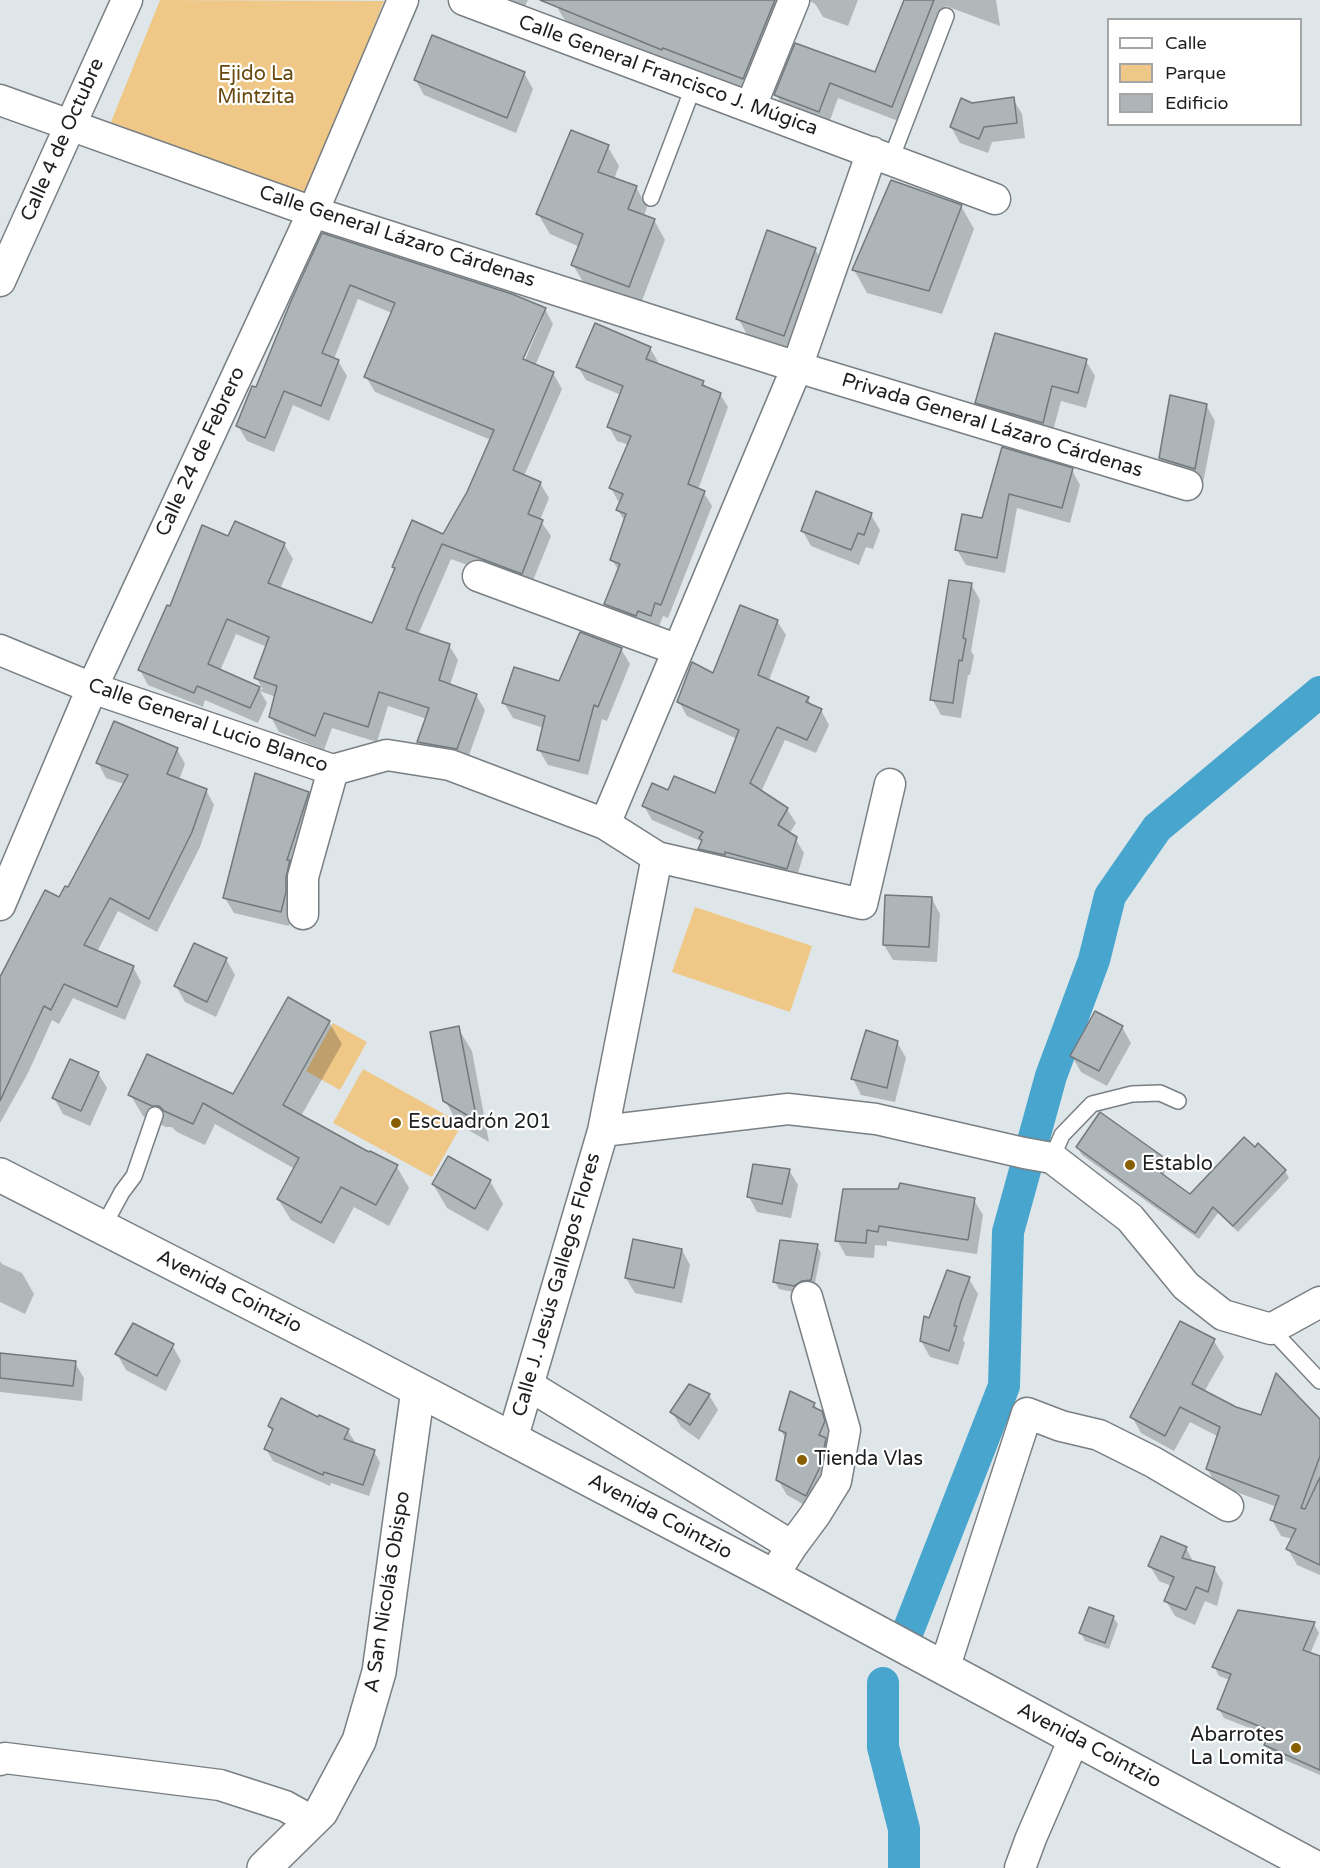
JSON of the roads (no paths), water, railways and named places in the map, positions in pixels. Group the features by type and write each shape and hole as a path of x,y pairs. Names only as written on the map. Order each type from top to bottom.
{"main road":[{"name":"Avenida Cointzio","path":"0,1175 773,1576 1316,1868"},
{"name":"A San Nicolás Obispo","path":"264,1868 321,1812 359,1742 379,1672 418,1390"}],"street":[{"name":"Calle 4 de Octubre","path":"0,281 127,0"},
{"name":"Calle 24 de Febrero","path":"0,905 92,688 314,212 403,0"},
{"name":"Calle General Francisco J. Múgica","path":"464,0 995,199"},
{"path":"751,106 794,0"},
{"name":"Calle General Lázaro Cárdenas","path":"0,100 70,123 314,212 796,367"},
{"path":"605,824 796,367 881,155"},
{"name":"Privada General Lázaro Cárdenas","path":"796,367 1186,485"},
{"path":"478,576 678,650"},
{"name":"Calle General Lucio Blanco","path":"0,650 92,688 333,770 387,755 450,765 605,824 657,857 862,904 890,784"},
{"path":"303,914 303,877 333,770"},
{"name":"Calle J. Jesús Gallegos Flores","path":"512,1440 603,1131 657,857"},
{"name":"Calle J. Jesús Gallegos Flores","path":"603,1131 788,1109 876,1119 1039,1155"},
{"path":"1039,1155 1130,1218 1186,1286 1223,1316 1271,1329 1320,1302"},
{"path":"773,1576 836,1481 845,1430 807,1297"},
{"path":"528,1386 792,1546"},
{"path":"944,1669 1026,1413 1061,1426 1100,1435 1153,1462 1228,1506"},
{"path":"1020,1868 1074,1739"},
{"path":"0,1760 5,1758 220,1785 285,1806 312,1821"}],"lane":[{"path":"881,155 946,16"},
{"path":"651,198 694,85"},
{"path":"1039,1155 1092,1104 1132,1094 1160,1093 1178,1101"},
{"path":"103,1227 122,1192 134,1176 155,1114"},
{"path":"1271,1329 1320,1381"}],"waterway":[{"path":"906,1636 1004,1386 1008,1232 1051,1076 1094,960 1110,896 1157,828 1320,692"},
{"path":"883,1683 883,1747 904,1829 904,1868"}],"place":[{"name":"Escuadrón 201","path":"396,1123"},
{"name":"Establo","path":"1130,1165"},
{"name":"Tienda Vlas","path":"802,1460"},
{"name":"Abarrotes La Lomita","path":"1296,1748"}],"park label":[{"name":"Ejido La Mintzita","path":"256,86"}]}
